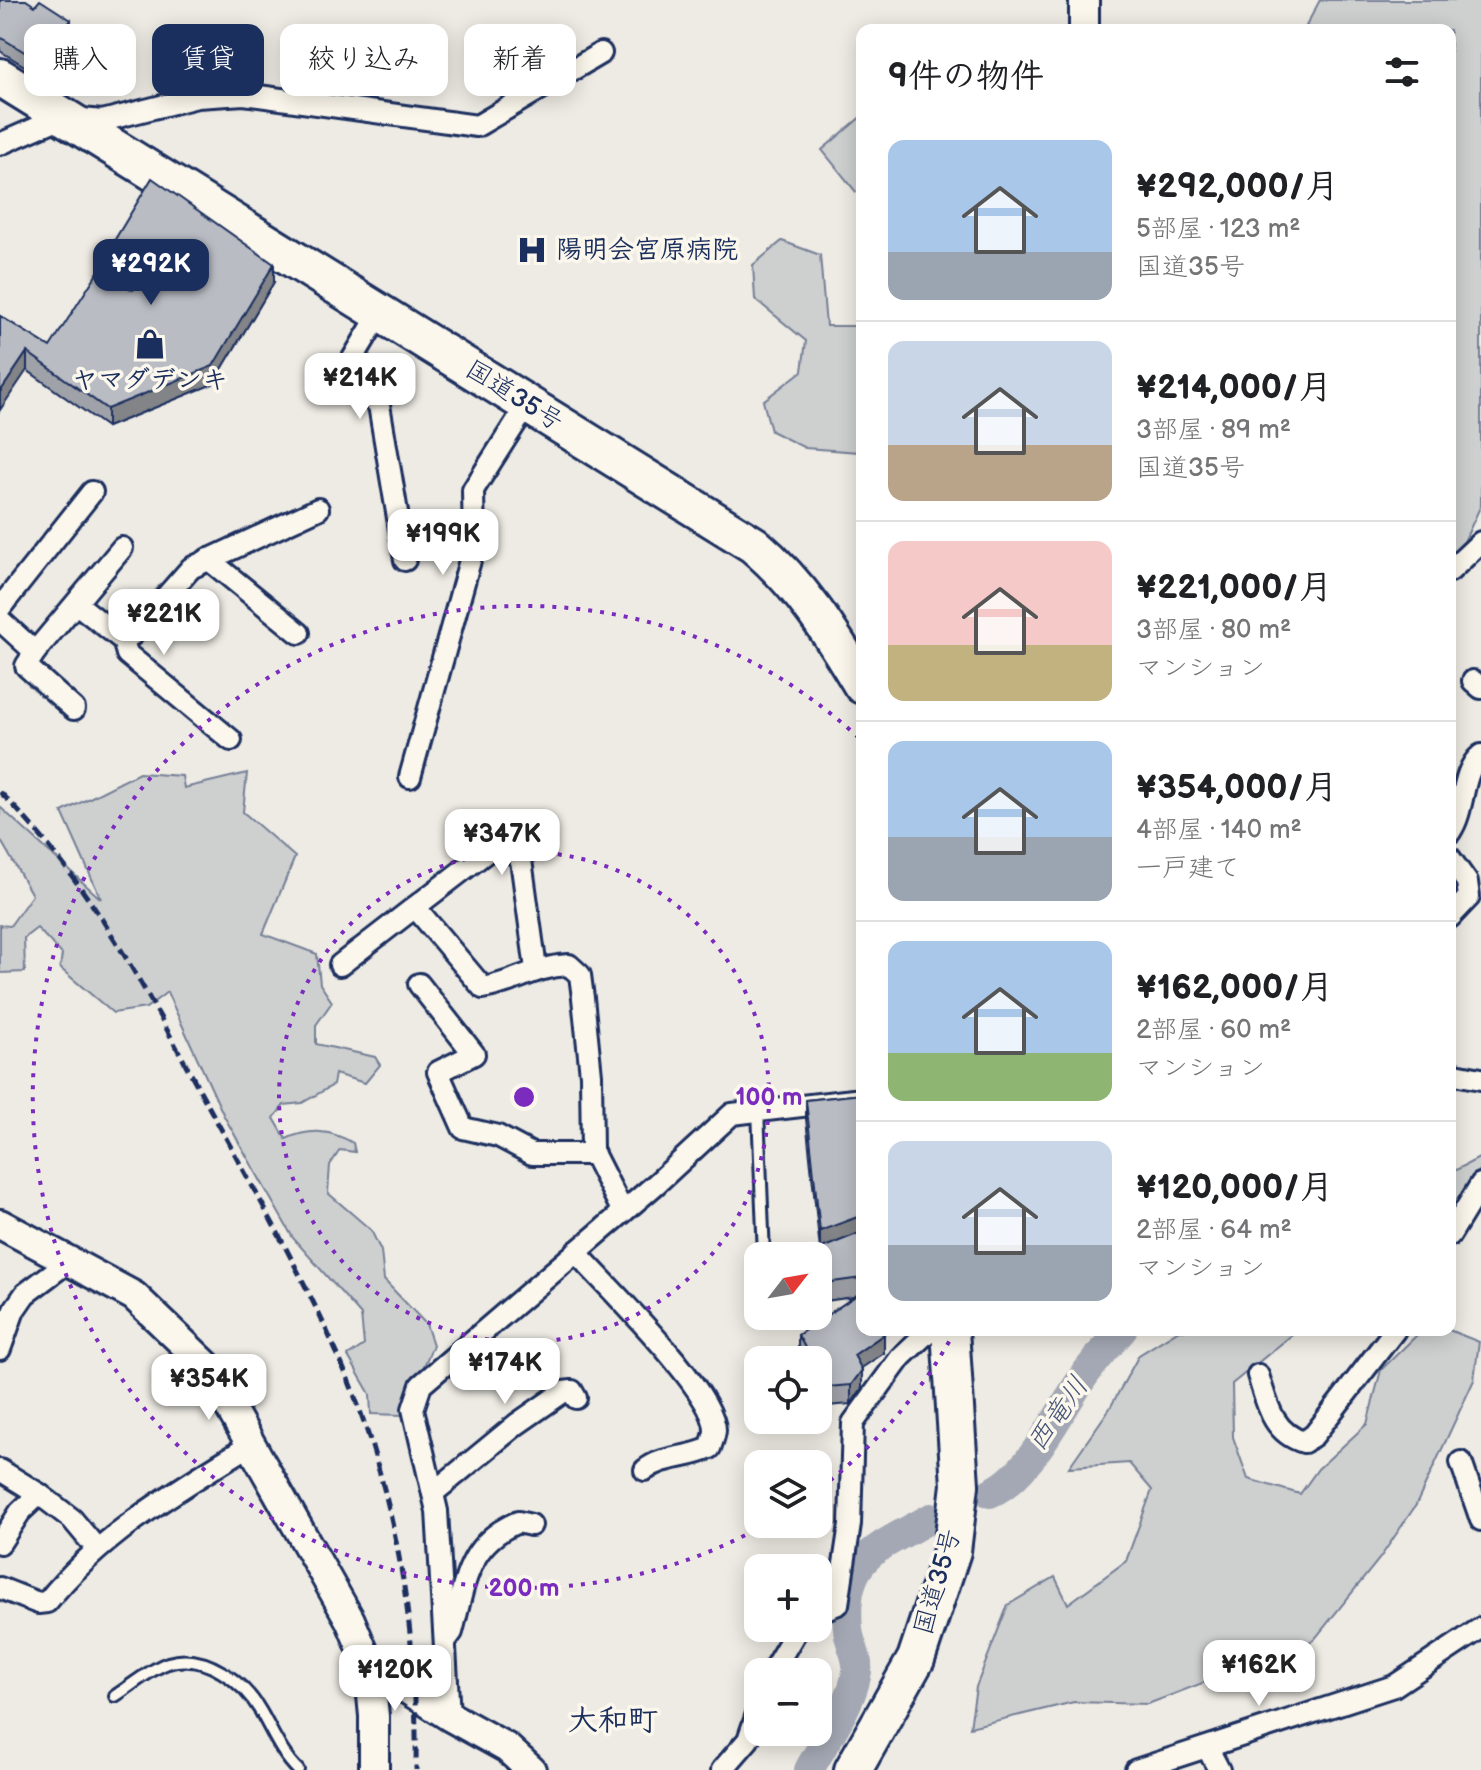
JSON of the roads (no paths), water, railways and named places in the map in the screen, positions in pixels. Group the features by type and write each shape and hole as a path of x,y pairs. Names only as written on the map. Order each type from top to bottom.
{"highway":[{"name":"国道35号","path":"0,77 766,555 819,613 856,675"},
{"name":"国道35号","path":"853,1770 916,1659 952,1551 960,1485 950,1336"}],"street":[{"path":"1084,0 1084,24"},
{"path":"0,144 62,117 102,121 197,97 244,94 477,126 601,53"},
{"path":"380,313 346,370 351,380 379,405 405,560"},
{"path":"410,777 474,546 473,490 527,405"},
{"path":"0,608 92,492"},
{"path":"123,640 133,634 191,568 318,509"},
{"path":"1456,565 1481,542"},
{"path":"74,709 26,666 122,548"},
{"path":"208,559 299,633"},
{"path":"77,604 123,640 127,654 231,740"},
{"path":"0,620 35,652"},
{"path":"1456,817 1464,798 1470,766 1481,755"},
{"path":"340,965 493,847 513,852 521,860 536,969"},
{"path":"1456,866 1467,882 1469,897 1456,911"},
{"path":"415,907 483,988 506,985 536,969 569,965 580,975 591,1075 594,1154 623,1212"},
{"path":"419,984 474,1054 438,1072 463,1128 498,1136 532,1154 594,1154"},
{"path":"1456,1074 1481,1079"},
{"path":"449,1716 437,1511 413,1409 421,1385 732,1114 856,1100"},
{"path":"1456,1225 1481,1184"},
{"path":"0,1224 134,1296 206,1365 350,1620 369,1665 374,1716 374,1770"},
{"path":"576,1252 674,1358 709,1409 715,1429 710,1448 698,1454 657,1460 645,1470"},
{"path":"0,1349 14,1310 25,1294 69,1261"},
{"path":"832,1606 838,1604 850,1524 853,1423 901,1357 924,1336"},
{"path":"1258,1375 1272,1418 1294,1439 1304,1442 1314,1435 1390,1336"},
{"path":"433,1493 517,1424 563,1392 572,1391 576,1398"},
{"path":"0,1588 38,1603 47,1602 97,1549 156,1505 252,1444"},
{"path":"1461,1462 1481,1520"},
{"path":"0,1470 72,1519 97,1549"},
{"path":"0,1543 20,1512 39,1494"},
{"path":"444,1643 452,1632 474,1556 484,1541 518,1522 531,1525"},
{"path":"1136,1770 1394,1686 1481,1628"},
{"path":"369,1665 449,1716 507,1748 531,1770"},
{"path":"722,1770 744,1745"},
{"path":"1208,1749 1219,1770"}],"lane":[{"path":"758,1110 763,1242"},
{"path":"115,1696 165,1664 182,1660 209,1666 235,1679 253,1698 298,1770"}],"waterway":[{"name":"西竜川","path":"990,1493 1005,1484 1032,1457 1086,1373 1117,1336"},
{"name":"西竜川","path":"809,1770 844,1709 854,1684 857,1666 849,1634 847,1605 857,1570 879,1548 931,1518"}],"railway":[{"path":"0,792 61,862 137,976 280,1237 348,1379 380,1474 402,1571 413,1670 416,1770"}],"place":[{"name":"陽明会宮原病院","path":"532,250"},
{"name":"ヤマダデンキ","path":"150,344"}],"district":[{"name":"大和町","path":"613,1721"}]}
